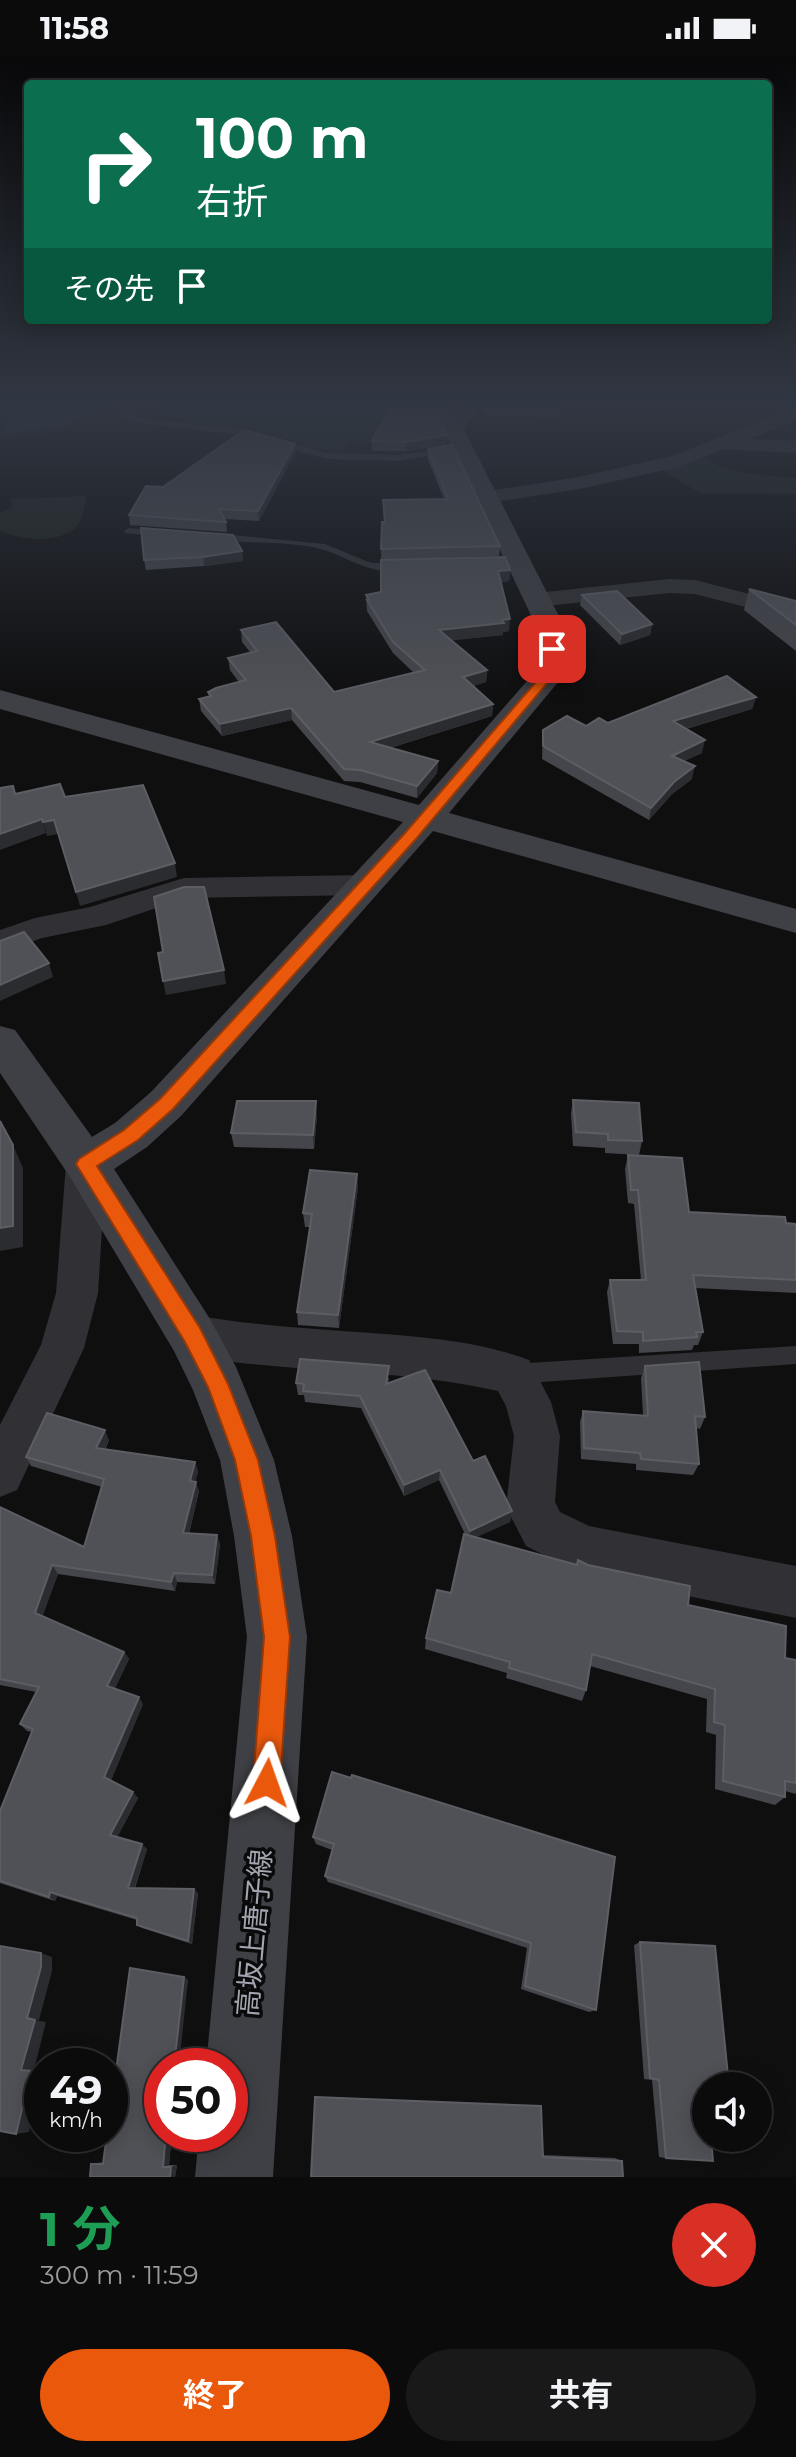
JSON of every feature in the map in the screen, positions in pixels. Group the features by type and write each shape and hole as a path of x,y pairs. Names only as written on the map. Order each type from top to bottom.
{"street":[{"path":"0,1474 62,1348 77,1293 86,1164 131,1135 166,1104 427,817 548,675 553,661 551,628 509,562 489,501"},
{"path":"536,600 669,586 695,587 796,613"},
{"path":"0,699 796,921"},
{"path":"0,942 35,929 95,917 184,888 366,885"},
{"name":"高坂上唐子線","path":"0,1041 86,1164 192,1335 217,1384 247,1460 263,1536 277,1637 234,2177"},
{"path":"192,1335 241,1344 408,1355 513,1374 528,1402 537,1436 530,1507 543,1529 584,1550 796,1592"}],"lane":[{"path":"129,531 174,535"},
{"path":"204,536 325,547 369,566 424,566"},
{"path":"513,1374 796,1355"}],"shaded area":[{"path":"11,501 85,501 81,519 70,532 40,539 18,537 0,530 0,513 12,507"}],"building":[{"path":"137,501 264,501 258,511 219,509 226,522 129,515"},
{"path":"383,501 479,501 500,546 381,549 382,522 385,522"},
{"path":"141,528 233,535 242,551 203,557 144,560"},
{"path":"505,557 510,570 498,571 510,619 502,620 504,623 439,630 487,670 463,677 493,704 370,742 438,761 417,786 360,770 344,769 291,708 220,724 199,699 211,696 208,692 216,688 246,680 228,658 257,651 241,630 276,622 334,692 425,670 393,642 367,600 366,595 381,592 381,560"},
{"path":"749,589 796,601 796,625"},
{"path":"617,591 652,624 622,634 582,595"},
{"path":"727,676 756,697 673,721 705,740 672,756 695,766 674,782 651,808 543,746 543,730 567,716 586,726 599,718 608,723"},
{"path":"60,784 65,797 143,785 175,863 76,892 54,820 43,822 42,819 0,834 0,788 13,786 15,794"},
{"path":"184,887 204,887 224,970 163,981 158,953 163,952 154,897"},
{"path":"24,932 49,963 0,985 0,941"},
{"path":"573,1100 639,1103 642,1141 608,1140 608,1134 576,1132"},
{"path":"237,1101 316,1101 313,1135 231,1133"},
{"path":"0,1121 13,1145 13,1226 0,1228"},
{"path":"628,1155 682,1158 689,1212 785,1217 786,1223 796,1224 796,1280 693,1275 703,1332 696,1332 697,1337 643,1341 643,1332 617,1331 610,1280 646,1280 638,1190 631,1190"},
{"path":"310,1170 357,1174 338,1315 297,1312 312,1214 303,1213"},
{"path":"300,1359 389,1366 386,1384 425,1370 473,1461 485,1456 512,1511 470,1531 440,1470 404,1485 360,1396 303,1391 304,1384 296,1383"},
{"path":"699,1362 705,1417 695,1416 699,1464 641,1459 640,1453 584,1448 583,1411 648,1416 645,1366"},
{"path":"47,1413 105,1430 96,1448 195,1462 190,1481 196,1482 183,1533 217,1535 212,1575 174,1573 171,1582 52,1565 35,1613 124,1652 107,1686 139,1697 104,1777 133,1792 110,1835 142,1844 128,1888 194,1889 188,1941 137,1925 137,1918 50,1892 49,1897 0,1881 0,1811 33,1729 20,1724 39,1687 0,1679 0,1507 84,1547 104,1479 26,1457"},
{"path":"464,1534 577,1565 578,1560 588,1565 690,1586 688,1605 786,1626 785,1658 796,1660 796,1783 785,1781 785,1797 723,1781 725,1725 714,1722 715,1689 592,1654 586,1690 509,1668 510,1662 426,1638 437,1590 451,1593"},
{"path":"332,1772 351,1778 352,1775 615,1857 596,2010 525,1986 531,1943 325,1876 334,1844 313,1837"},
{"path":"640,1942 715,1946 728,2072 692,2072 692,2152 712,2152 713,2161 666,2158 659,2080 650,2078"},
{"path":"0,1946 41,1953 41,1967 27,2018 35,2020 27,2048 24,2048 21,2070 24,2070 24,2100 16,2134 0,2131"},
{"path":"130,1968 184,1977 176,2048 144,2048 144,2152 164,2152 163,2167 171,2167 170,2177 90,2177 91,2164 103,2164 105,2152 128,2152 128,2048 119,2048"},
{"path":"315,2097 541,2106 543,2157 622,2161 623,2177 311,2177"}],"route":[{"path":"267,1783 277,1637 263,1536 247,1460 217,1384 192,1335 86,1164 131,1135 166,1104 410,836 548,675 553,661 552,649"}]}
